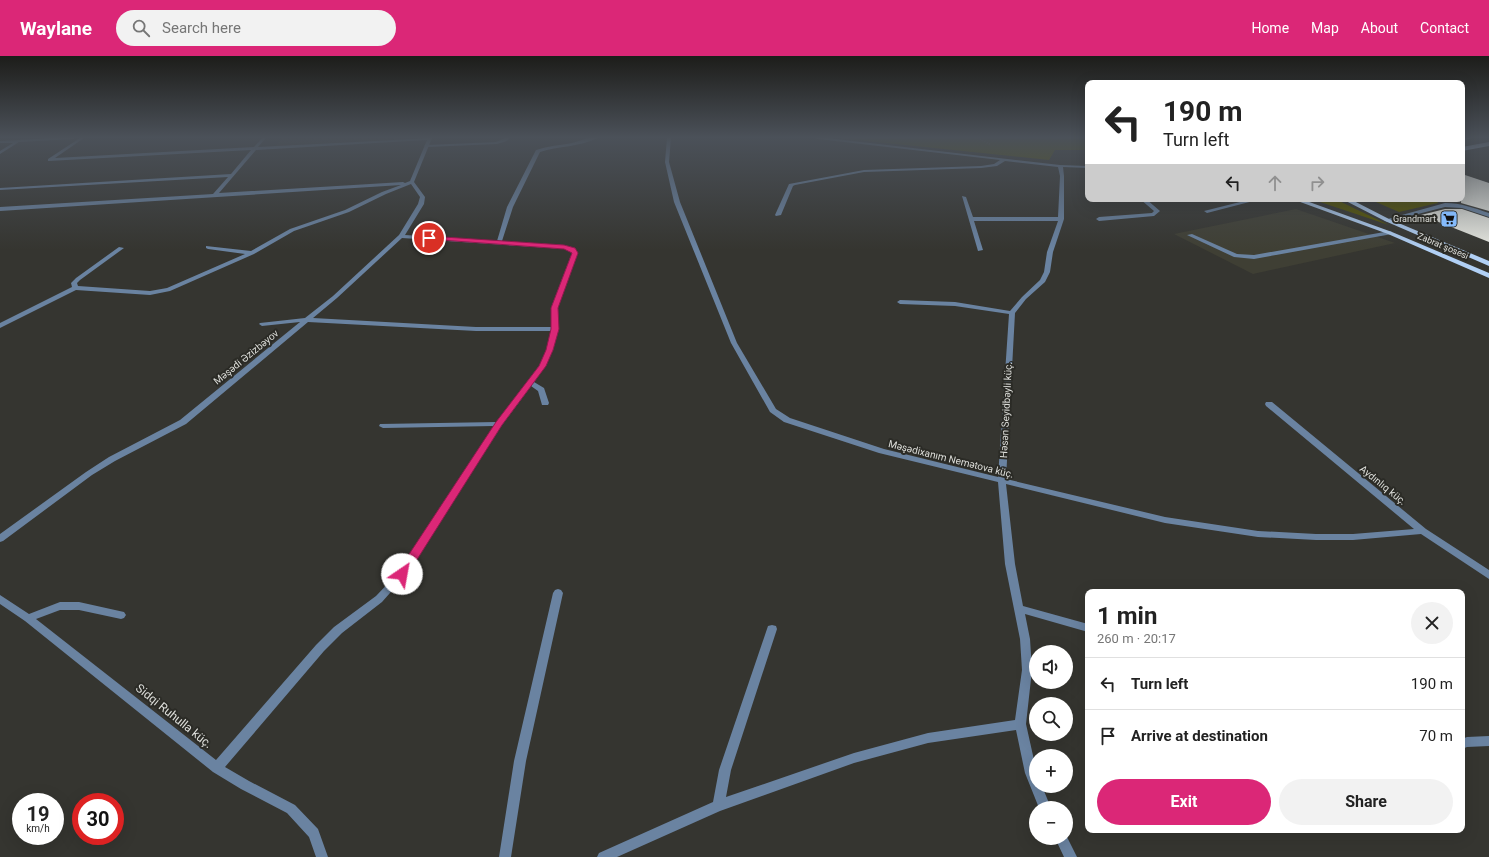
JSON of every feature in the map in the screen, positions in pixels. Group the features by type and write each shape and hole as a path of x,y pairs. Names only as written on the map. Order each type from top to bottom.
{"main road":[{"name":"Zabrat şosesi","path":"1303,202 1390,233 1489,276"},
{"name":"Zabrat şosesi","path":"1351,202 1387,220 1489,264"}],"street":[{"path":"0,189 224,175"},
{"path":"214,196 230,175"},
{"path":"0,326 75,288 150,293 160,292 252,253 292,230 347,212 384,193 412,182 415,175"},
{"path":"499,242 510,207 526,175"},
{"name":"Məşədixanım Nemətova küç.","path":"671,175 677,202 734,343 773,410 787,420 867,447 1002,482 1165,520 1252,533 1345,537 1423,531"},
{"path":"778,215 791,185 841,175"},
{"path":"900,302 955,304 1012,313 1024,298 1043,281 1047,272 1050,252 1061,220 1062,175"},
{"path":"0,209 412,182"},
{"name":"Məşədi Əzizbəyov","path":"0,539 99,466 122,453 159,437 182,422 306,320 401,236 421,204 423,197 412,182"},
{"path":"964,197 980,250"},
{"path":"1099,219 1154,214 1157,211 1146,202"},
{"path":"1207,211 1245,202"},
{"path":"1387,220 1445,205 1464,206 1489,215"},
{"path":"970,219 1061,220"},
{"path":"1190,235 1236,256 1254,257 1390,233"},
{"path":"217,768 320,648 338,630 379,599 402,574 499,424 530,384 547,356 555,329 554,308 575,253 572,249 564,247 499,242 401,236"},
{"path":"75,288 74,283 121,248"},
{"path":"208,248 252,253"},
{"name":"Həsən Seyidbəyli küç.","path":"1012,313 1002,482 1010,564 1025,639 1027,670 1020,724 1029,764"},
{"path":"262,324 306,320 476,329 555,329"},
{"path":"530,384 541,390 545,403"},
{"name":"Aydınlıq küç.","path":"1269,404 1423,531 1489,575"},
{"path":"383,426 499,424"},
{"path":"505,857 520,761 558,593"},
{"name":"Sidqi Ruhulla küç.","path":"0,599 28,618 217,768 245,785 291,809 314,833 322,857"},
{"path":"28,618 60,606 79,606 121,615"},
{"path":"1020,609 1085,627"},
{"path":"718,806 725,770 772,629"},
{"path":"604,857 718,806 854,758 928,738 1020,724"},
{"path":"1465,743 1489,741"},
{"path":"1064,845 1071,857"}],"shaded area":[{"path":"1320,202 1341,202 1389,225"},
{"path":"1376,202 1438,203 1399,212"},
{"path":"1296,209 1395,243 1253,274 1174,234"}],"building":[{"path":"1465,175 1489,183 1489,211 1461,203 1465,202"},
{"path":"1445,209 1462,209 1489,218 1489,242 1421,215"}],"place":[{"name":"Grandmart","path":"1449,219"}],"route":[{"path":"402,574 499,424 542,366 550,350 555,329 554,308 575,253 572,249 564,247 429,238"}]}
